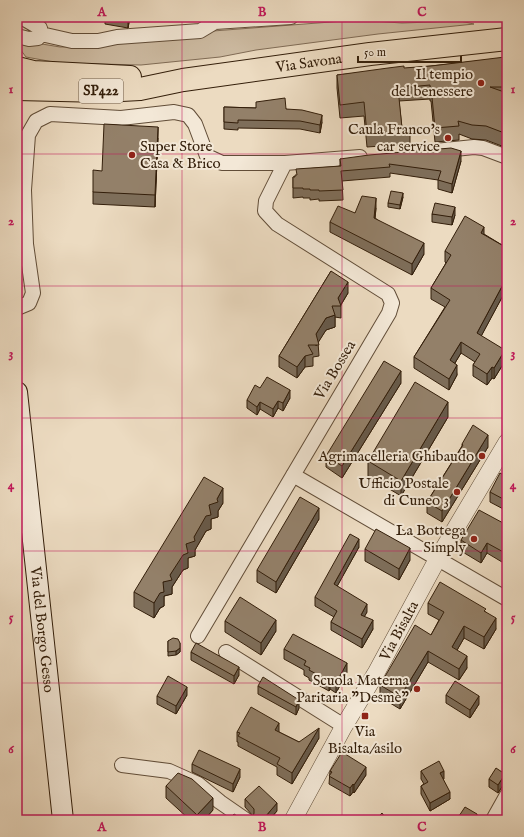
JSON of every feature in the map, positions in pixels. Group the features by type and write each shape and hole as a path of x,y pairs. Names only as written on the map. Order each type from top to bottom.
{"main road":[{"name":"Via Savona","path":"17,89 103,91 140,89 183,80 370,54 507,39"},
{"name":"Via Savona","path":"17,68 33,72 183,80"},
{"name":"Via del Borgo Gesso","path":"17,392 65,816"}],"street":[{"path":"21,17 40,28 41,34"},
{"path":"41,34 72,41 98,41 117,37 200,31 215,22 291,17"},
{"path":"17,36 29,39 38,38 41,34"},
{"path":"17,308 29,303 33,293 26,244 24,190 28,135 36,121 43,117 50,114 121,118 174,112 188,115 195,124 207,156 222,163 285,163 371,156"},
{"path":"419,152 474,147 483,148 507,156"},
{"name":"Via Bossea","path":"198,636 389,313 392,303 388,294 277,224 265,211 266,201 285,163"},
{"name":"Via Bisalta","path":"293,820 344,726 376,673 438,558 507,442"},
{"path":"292,475 507,599"},
{"path":"226,652 344,726"},
{"path":"122,765 169,771 198,784 246,820"},
{"path":"500,814 507,795"}],"lane":[{"path":"200,17 205,21 215,22"}],"shaded area":[{"path":"357,20 402,23 460,21 474,24 378,34 256,50 220,57 141,65 59,63 26,57 17,45 17,43 42,44 60,47 99,46 213,31"}],"building":[{"path":"111,17 128,17 128,20"},
{"path":"505,57 507,58 507,87 490,87 507,93 507,134 486,126 472,125 458,121 459,126 435,128 430,85 398,88 402,128 410,130 367,134 364,102 340,105 337,75 404,66 404,68 431,66"},
{"path":"285,98 286,109 302,110 322,115 320,125 300,121 238,120 238,123 224,122 224,107 256,108 256,102"},
{"path":"104,124 158,127 155,195 93,192 93,170 102,171"},
{"path":"451,148 461,151 452,184 438,180 441,171 389,164 390,167 341,171 343,190 319,191 293,188 293,177 297,175 296,169 341,166 340,159 369,155"},
{"path":"391,191 403,193 400,205 388,203"},
{"path":"362,196 376,198 374,218 424,243 412,264 330,222 338,206 355,213"},
{"path":"435,203 455,207 452,217 432,214"},
{"path":"465,216 484,227 481,233 507,248 507,277 477,333 505,350 494,368 492,367 487,374 473,365 480,354 461,342 450,360 457,365 449,379 414,357 450,300 431,288 451,255 445,251"},
{"path":"331,271 348,282 338,298 341,306 332,306 335,315 326,318 316,334 319,345 308,345 313,354 305,356 297,367 279,356"},
{"path":"384,361 401,371 342,466 326,456"},
{"path":"267,377 290,390 283,403 278,401 273,409 260,402 257,407 247,400 255,385 260,388"},
{"path":"415,382 448,402 401,481 368,461"},
{"path":"473,425 488,435 442,511 427,502 463,445 462,444"},
{"path":"500,473 507,477 507,501 490,492"},
{"path":"204,477 223,488 217,499 218,502 209,505 211,515 206,516 194,537 195,541 186,544 188,553 183,555 170,575 172,580 163,582 164,592 160,593 154,603 134,592"},
{"path":"300,497 319,508 276,582 257,570"},
{"path":"479,510 505,524 507,520 507,554 487,543 481,553 461,540"},
{"path":"376,529 410,548 399,569 365,549"},
{"path":"350,534 359,539 334,584 367,604 361,615 373,620 362,639 331,622 337,611 315,597"},
{"path":"440,582 486,609 484,611 496,618 484,637 464,626 452,647 467,656 459,669 428,651 400,697 380,685 415,625 431,635 444,612 428,603"},
{"path":"240,597 276,620 261,643 225,621"},
{"path":"293,634 347,663 336,683 330,679 329,681 309,670 310,668 304,665 306,661 284,649"},
{"path":"173,638 178,639 180,648 176,651 168,652 168,641"},
{"path":"196,643 239,667 234,676 191,652"},
{"path":"168,676 187,687 176,706 157,696"},
{"path":"263,677 299,700 296,707 258,686"},
{"path":"455,681 479,696 470,710 446,695"},
{"path":"251,707 279,723 275,730 299,742 319,728 292,773 277,764 280,758 238,736 240,733 237,732"},
{"path":"199,750 240,769 233,784 192,764"},
{"path":"342,752 366,767 354,785 353,784 350,788 329,776 332,772 330,771"},
{"path":"439,761 444,771 440,773 450,792 430,803 421,786 428,782 421,771"},
{"path":"496,768 505,774 498,785 489,779"},
{"path":"178,773 192,779 213,798 197,815 166,786"},
{"path":"259,786 277,803 265,817 263,816 259,820 249,820 253,817 254,809 245,799"},
{"path":"465,807 477,814 473,820 454,820 455,818 457,819"},
{"path":"382,813 387,820 375,820"},
{"path":"234,814 244,820 228,820"}],"place":[{"name":"Il tempio del benessere","path":"481,83"},
{"name":"Caula Franco's car service","path":"448,138"},
{"name":"Super Store Casa & Brico","path":"132,155"},
{"name":"Agrimacelleria Ghibaudo","path":"482,456"},
{"name":"Ufficio Postale di Cuneo 3","path":"457,492"},
{"name":"La Bottega Simply","path":"474,539"},
{"name":"Scuola Materna Paritaria \"Desmè\"","path":"417,689"},
{"name":"Via Bisalta/asilo","path":"365,716"}]}
